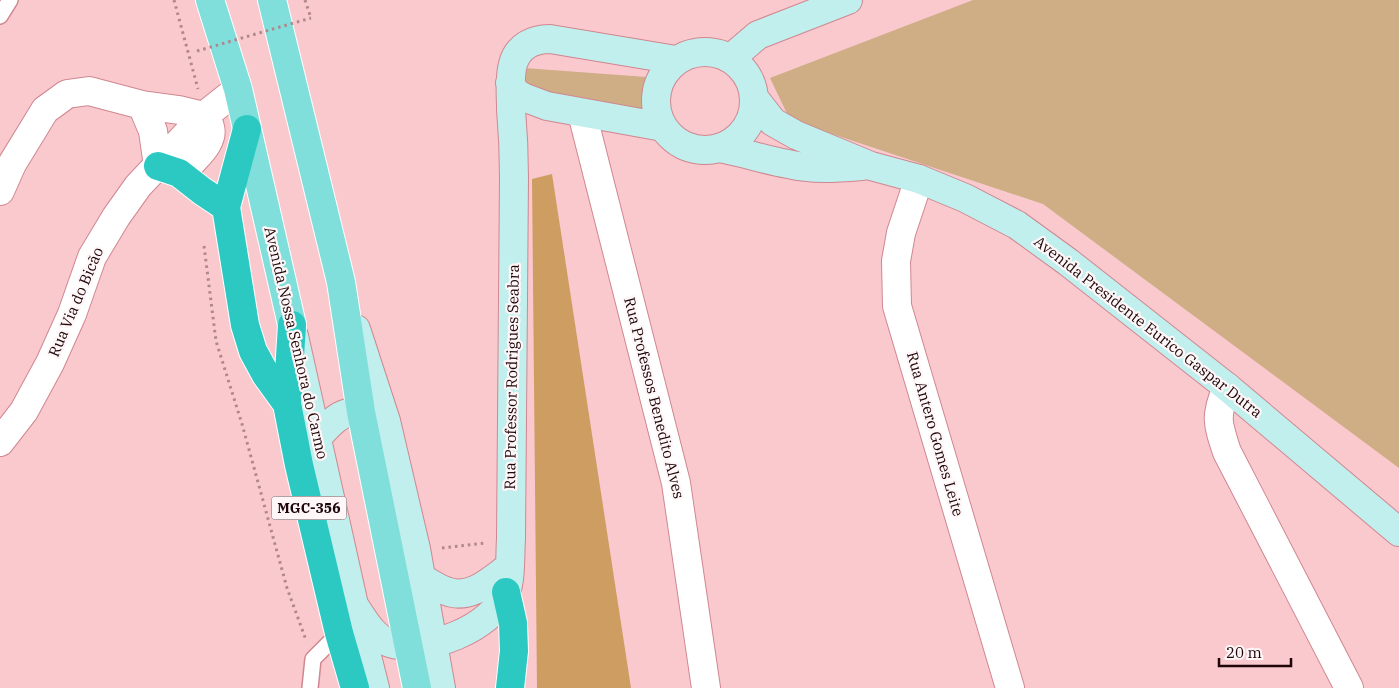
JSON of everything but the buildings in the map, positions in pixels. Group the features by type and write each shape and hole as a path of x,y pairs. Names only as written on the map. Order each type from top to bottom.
{"highway":[{"path":"247,130 226,207 245,325 253,350 266,375 287,404"},
{"path":"158,166 179,173 226,207"},
{"name":"MGC-356","path":"292,325 287,404 299,465 339,633 355,688"},
{"path":"508,579 514,651 510,688"}],"main road":[{"name":"Avenida Nossa Senhora do Carmo","path":"210,0 238,89 292,325"},
{"path":"272,0 374,417 407,646 417,688"}],"street":[{"path":"731,58 758,35 848,0"},
{"path":"663,127 548,106 523,97 516,93 510,83 512,64 521,49 528,43 550,38 676,60"},
{"path":"703,51 718,53 731,58 748,76 753,87 752,115 745,130 734,141 719,148 703,150 687,147 673,139 663,127 657,113 655,99 658,84 665,71 676,60 689,54 703,51"},
{"name":"Rua Professor Rodrigues Seabra","path":"508,579 511,539 514,161 510,83"},
{"path":"0,192 12,164 45,110 67,94 89,91 142,105 179,110 238,89"},
{"name":"Avenida Presidente Eurico Gaspar Dutra","path":"754,99 773,122 796,135 871,166 919,179 965,198 1017,225 1068,262 1228,387 1399,532"},
{"path":"142,105 153,131 158,166 191,163 203,150 209,139 211,128 202,103"},
{"name":"Rua Professor Rodrigues Seabra","path":"514,161 532,123 548,106"},
{"name":"Rua Professos Benedito Alves","path":"582,112 676,483 706,688"},
{"name":"Avenida Presidente Eurico Gaspar Dutra","path":"719,148 788,165 824,169 871,166"},
{"name":"Rua Via do Bicão","path":"0,442 24,411 50,363 72,314 92,257 116,217 138,186 158,166"},
{"name":"Rua Antero Gomes Leite","path":"919,179 901,233 896,261 897,306 1010,688"},
{"name":"Avenida Nossa Senhora do Carmo","path":"292,325 354,604 375,688"},
{"path":"1228,387 1219,406 1218,427 1227,452 1349,688"},
{"path":"318,437 331,421 346,413 374,417 416,549 441,688"},
{"path":"421,578 447,592 460,594 472,592 508,579"},
{"path":"354,604 371,630 389,643 407,646 434,643 466,631 480,623 495,609 508,579"}],"lane":[{"path":"0,16 10,0"},
{"path":"310,688 313,659 339,633"}],"path":[{"path":"174,0 202,103"},
{"path":"197,51 311,18 305,0"},
{"path":"203,240 216,341 242,424 287,588 313,659"},
{"path":"434,548 469,546"}],"shaded area":[{"path":"973,0 1399,0 1399,468 1043,204 790,120 770,78"},
{"path":"524,68 646,77 641,116 519,94"},
{"path":"552,174 631,688 537,688 532,179"}]}
